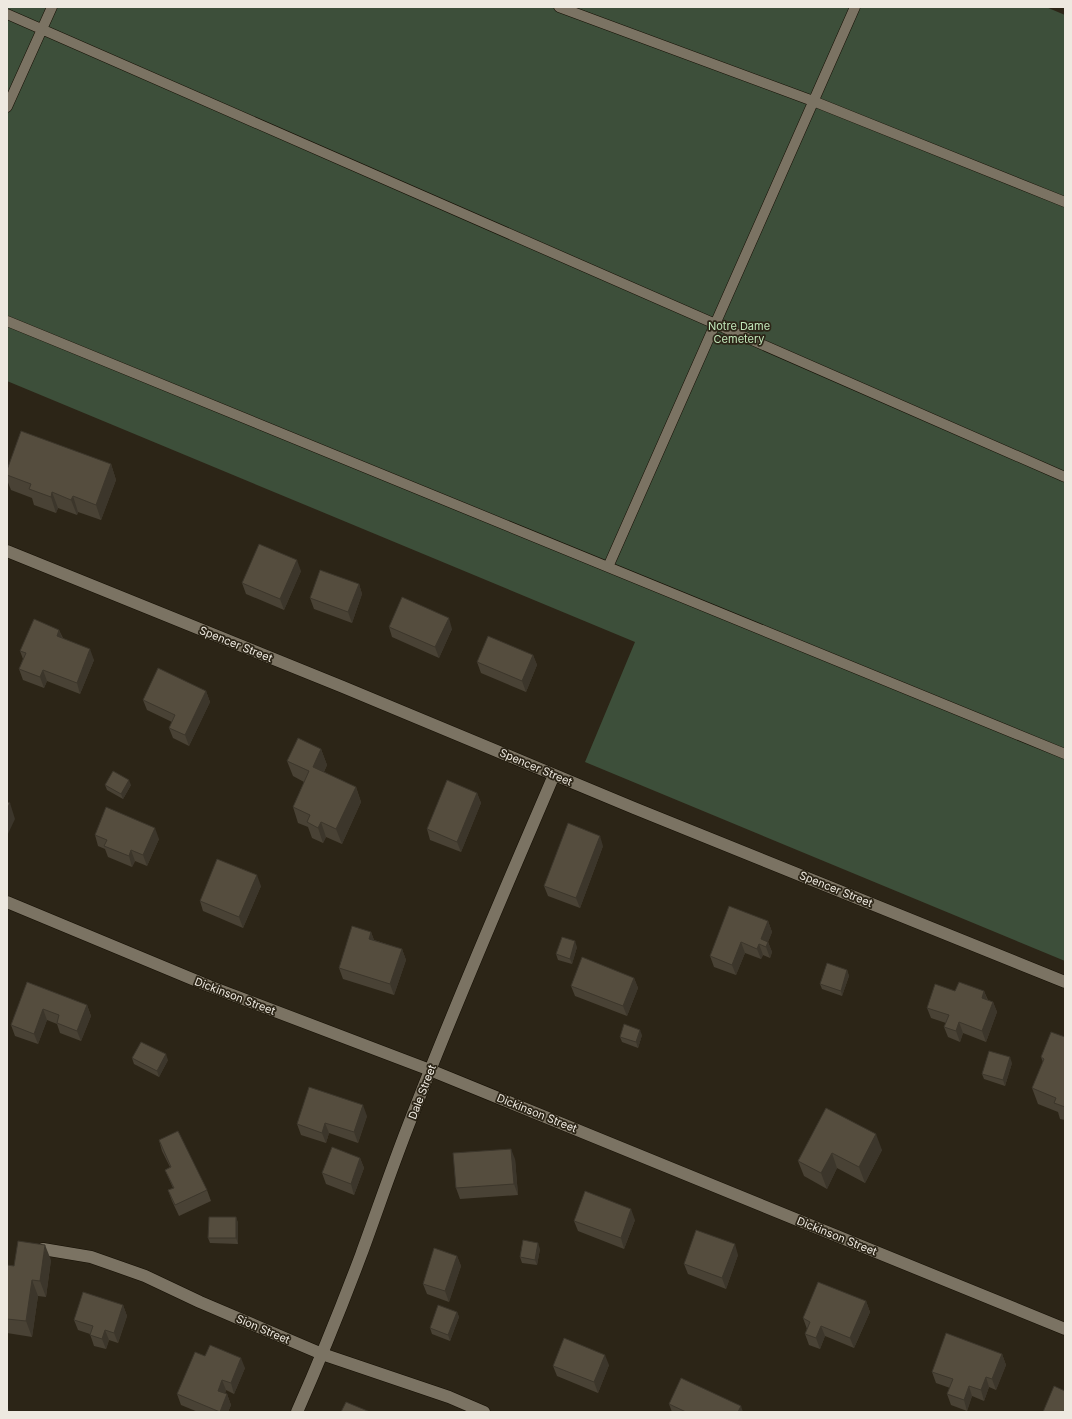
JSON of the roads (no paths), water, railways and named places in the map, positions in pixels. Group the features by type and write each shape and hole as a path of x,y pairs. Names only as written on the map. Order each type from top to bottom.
{"street":[{"name":"Spencer Street","path":"7,551 1065,982"},
{"name":"Dale Street","path":"297,1412 322,1354 430,1070 482,941 554,775"},
{"name":"Dickinson Street","path":"7,902 209,986 430,1070 1065,1329"},
{"name":"Sion Street","path":"43,1248 91,1257 145,1276 200,1302 322,1354 449,1397 484,1412"}],"lane":[{"path":"7,108 52,7"},
{"path":"559,7 813,101 1065,202"},
{"path":"608,567 854,7"},
{"path":"7,14 1065,477"},
{"path":"7,321 1065,754"}],"park label":[{"name":"Notre Dame Cemetery","path":"739,332"}]}
